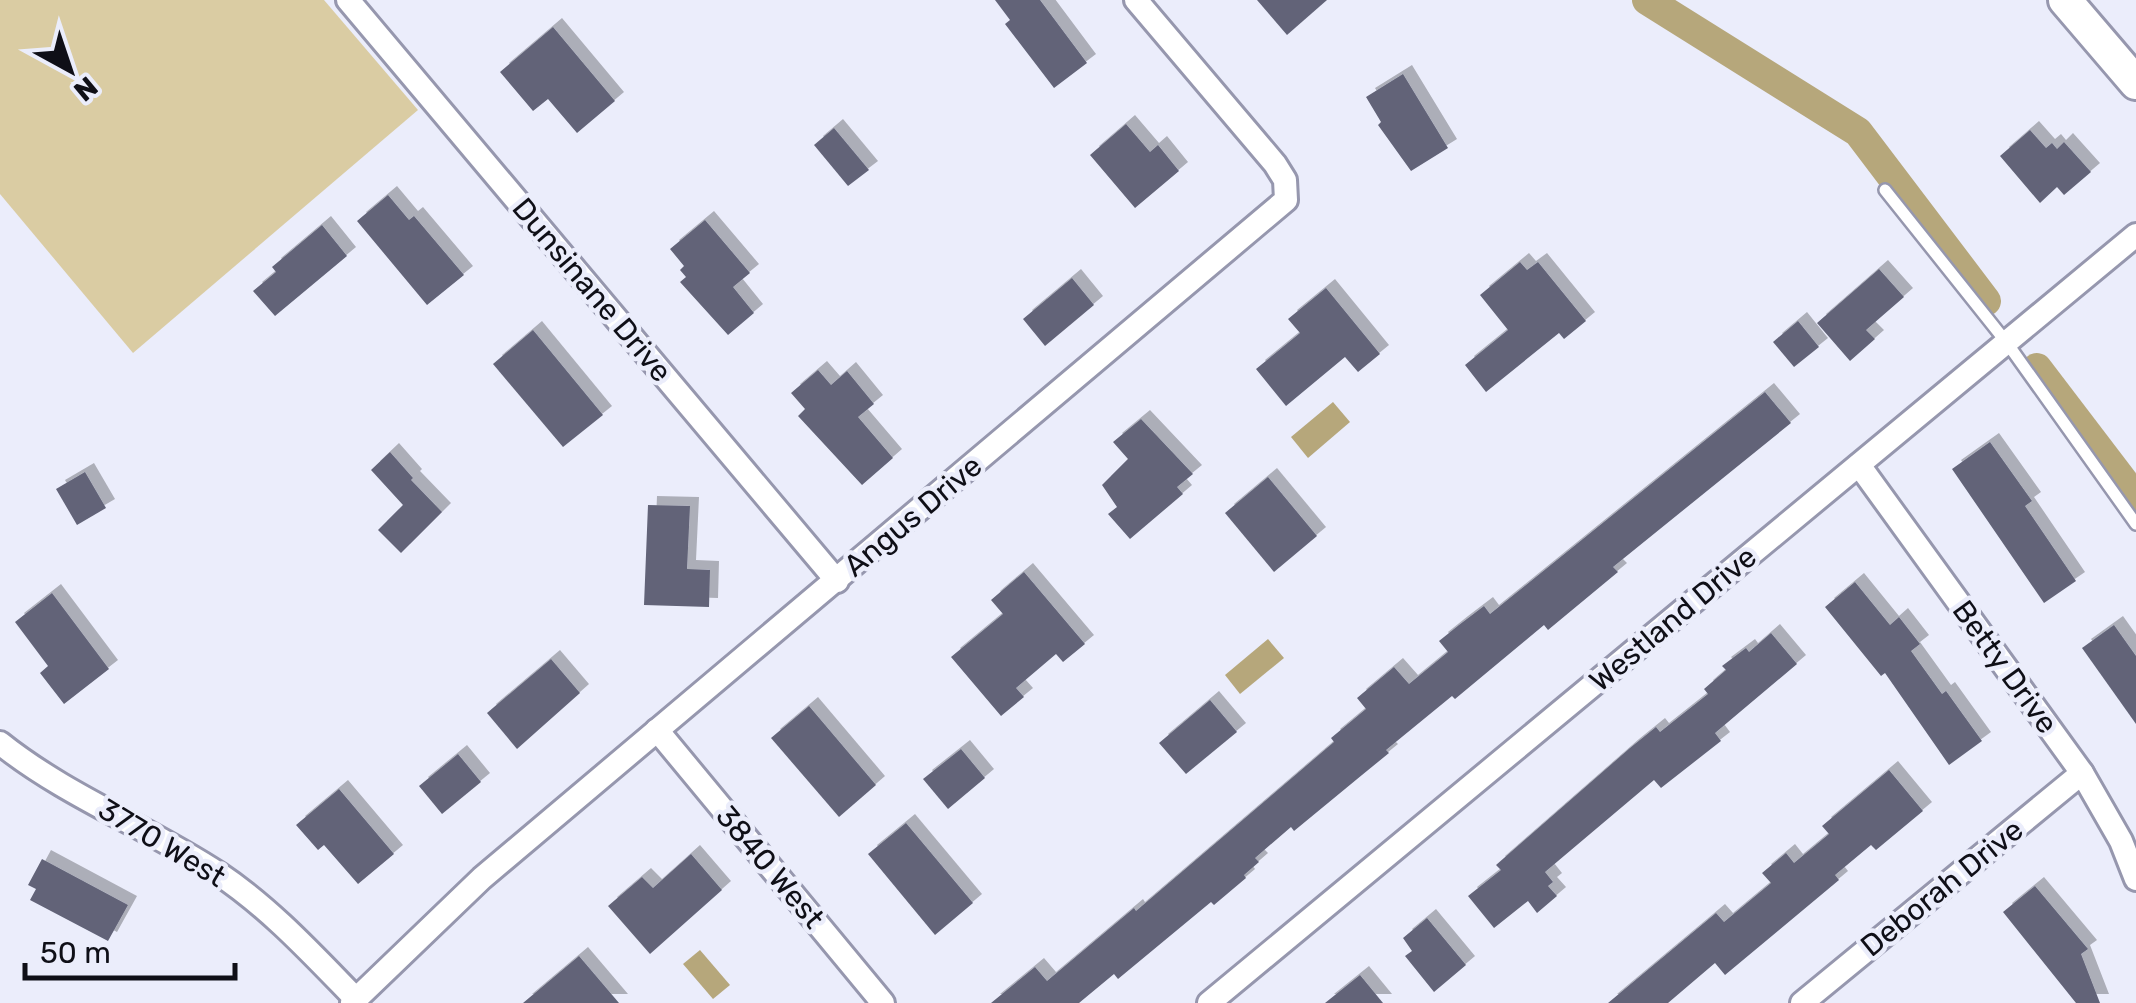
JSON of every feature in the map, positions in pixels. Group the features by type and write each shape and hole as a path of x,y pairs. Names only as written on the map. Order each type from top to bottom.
{"main road":[{"path":"2065,0 2133,74"}],"street":[{"name":"Dunsinane Drive","path":"348,0 837,581"},
{"name":"Angus Drive","path":"354,1001 482,878 1286,200 1285,180 1274,164 1136,0"},
{"name":"Westland Drive","path":"1209,1003 2136,234"},
{"name":"Betty Drive","path":"1859,465 2082,773 2121,840 2136,879"},
{"name":"3840 West","path":"657,730 883,1003"},
{"name":"3770 West","path":"0,742 62,784 222,876 268,912 354,1001"},
{"name":"Deborah Drive","path":"1802,1003 2082,773"}],"lane":[{"path":"1885,190 2007,344 2136,524"}],"shaded area":[{"path":"0,0 324,0 418,110 133,353 0,194"},
{"path":"1333,402 1350,422 1308,458 1291,437"},
{"path":"1268,639 1284,658 1240,694 1225,675"},
{"path":"700,950 730,985 713,999 683,964"}],"building":[{"path":"995,0 1040,0 1087,63 1054,88 1005,24 1010,20"},
{"path":"1257,0 1327,0 1287,35"},
{"path":"553,27 615,101 577,133 548,99 533,111 500,72"},
{"path":"1403,74 1448,148 1411,171 1378,125 1381,122 1366,97"},
{"path":"1126,124 1150,152 1158,145 1179,171 1135,208 1090,155"},
{"path":"834,128 869,170 848,186 814,145"},
{"path":"2030,130 2046,148 2052,143 2057,149 2064,142 2091,172 2064,195 2057,187 2040,203 2000,156"},
{"path":"388,195 409,220 414,216 464,275 427,305 357,221"},
{"path":"705,220 750,273 733,287 754,313 728,335 680,282 686,277 680,270 684,266 670,249"},
{"path":"322,225 347,256 275,316 253,291 276,272 272,267"},
{"path":"1520,262 1527,270 1538,262 1586,321 1564,339 1559,333 1486,392 1465,365 1508,330 1480,295"},
{"path":"1879,269 1904,297 1866,330 1875,339 1850,361 1817,323"},
{"path":"1072,278 1094,305 1045,346 1023,319"},
{"path":"1326,288 1380,354 1358,372 1345,357 1286,406 1256,369 1300,333 1288,319"},
{"path":"1798,321 1819,347 1794,367 1773,342"},
{"path":"533,330 603,415 563,447 493,364"},
{"path":"818,370 831,385 847,371 874,404 858,417 893,458 862,485 798,416 805,409 791,393"},
{"path":"1765,392 1791,423 1613,567 1618,572 1548,630 1544,625 1386,750 1389,753 1294,831 1291,827 1255,858 1259,862 1244,875 1246,878 1214,905 1211,902 1118,979 1114,974 1079,1003 991,1003 1035,967 1047,981 1134,908 1136,911 1334,742 1331,738 1366,709 1357,698 1394,667 1409,684 1448,652 1439,641 1484,606 1490,614"},
{"path":"1141,419 1193,474 1177,487 1183,494 1130,539 1108,514 1117,507 1102,485 1128,459 1113,442"},
{"path":"1990,442 2032,501 2025,506 2076,581 2044,603 1952,469"},
{"path":"390,452 442,512 401,553 378,530 403,505 371,470"},
{"path":"85,472 106,508 77,525 56,489"},
{"path":"1268,477 1317,536 1274,572 1225,513"},
{"path":"648,505 690,506 687,569 710,570 709,607 644,605"},
{"path":"1024,572 1085,644 1063,662 1056,654 1016,688 1024,697 1001,716 951,657 1003,614 991,600"},
{"path":"1855,582 1890,625 1899,617 1920,644 1911,651 1982,741 1949,765 1885,673 1881,676 1825,607"},
{"path":"52,593 109,669 64,704 40,673 48,666 15,622"},
{"path":"2114,625 2136,656 2136,724 2082,648"},
{"path":"1771,633 1797,664 1715,733 1721,741 1661,788 1654,780 1545,872 1553,882 1548,886 1557,896 1537,913 1528,901 1494,928 1468,896 1501,870 1496,865 1656,727 1660,732 1708,694 1704,689 1726,670 1722,666 1746,648 1749,652"},
{"path":"551,659 580,693 517,749 487,713"},
{"path":"1210,700 1237,732 1186,774 1159,743"},
{"path":"809,706 876,785 839,817 771,738"},
{"path":"961,749 985,778 948,809 923,779"},
{"path":"458,754 481,782 442,814 419,786"},
{"path":"1889,770 1923,811 1876,850 1871,845 1835,875 1839,880 1725,975 1715,963 1668,1003 1608,1003 1716,913 1724,922 1771,883 1762,873 1786,853 1794,863 1829,834 1822,826"},
{"path":"339,789 394,854 358,884 324,845 318,850 296,825"},
{"path":"906,823 973,903 935,935 868,854"},
{"path":"691,854 722,890 650,954 608,906 642,877 653,888"},
{"path":"42,859 128,905 108,941 30,900 36,889 28,885"},
{"path":"2035,886 2088,949 2081,954 2100,1003 2076,1003 2003,912"},
{"path":"1427,918 1466,965 1434,992 1405,956 1412,951 1403,938"},
{"path":"579,956 619,1003 523,1003"},
{"path":"1360,975 1383,1003 1325,1003"}],"waterway":[{"path":"1647,0 1858,132 1986,301"},
{"path":"2037,368 2136,498"}]}
